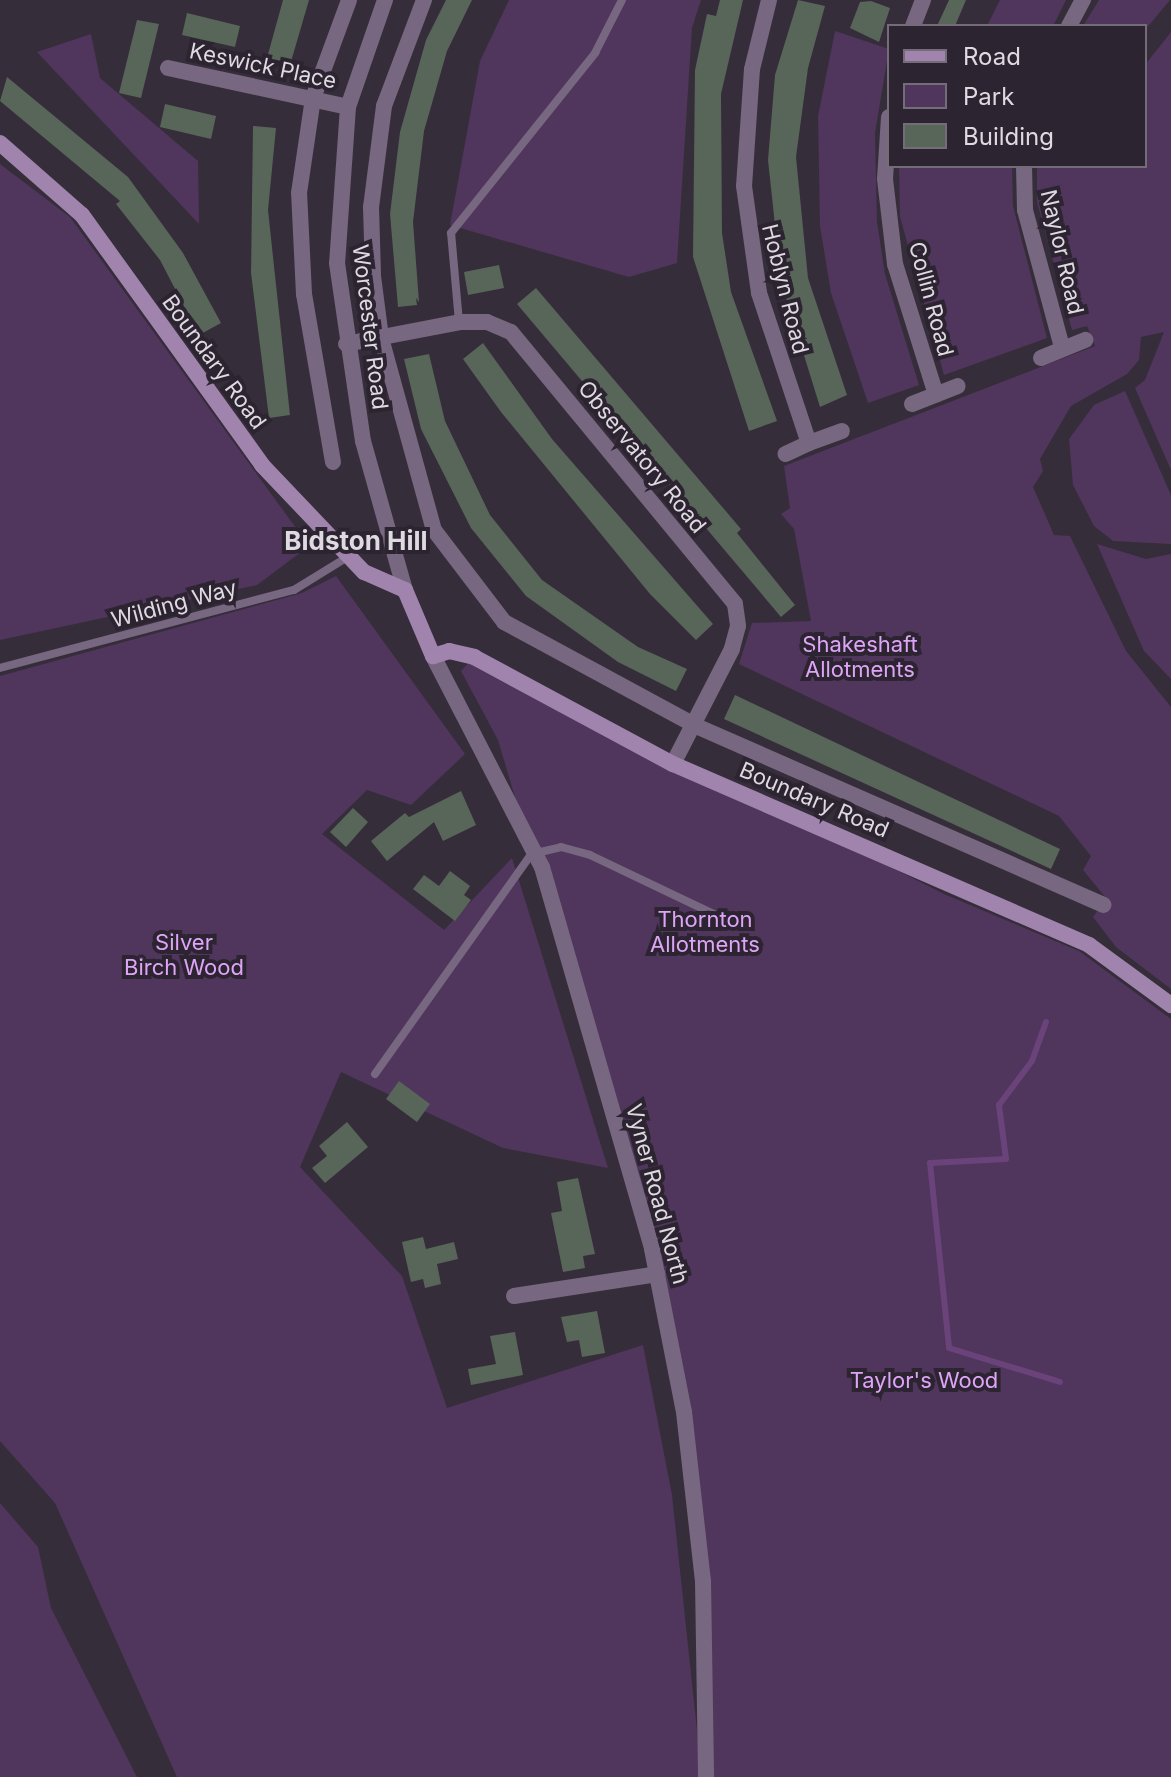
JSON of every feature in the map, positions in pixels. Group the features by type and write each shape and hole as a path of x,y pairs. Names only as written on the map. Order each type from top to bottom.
{"main road":[{"name":"Boundary Road","path":"0,143 82,215 219,410 349,556 377,581 405,590"},
{"name":"Worcester Road","path":"405,590 433,656"},
{"name":"Boundary Road","path":"433,656 449,651 474,657 673,764 1089,945 1171,1005"}],"street":[{"path":"333,462 310,342 300,231 313,98 349,0"},
{"name":"Worcester Road","path":"385,0 348,107 337,207 346,344 381,516 405,590"},
{"name":"Worcester Road","path":"424,0 394,72 378,139 371,207 381,338 434,530 445,543"},
{"name":"Hoblyn Road","path":"769,0 745,120 745,221 769,333 809,443"},
{"path":"914,24 923,0"},
{"path":"1070,24 1083,0"},
{"name":"Keswick Place","path":"168,68 348,107"},
{"name":"Collin Road","path":"887,148 885,179 895,264 936,395"},
{"name":"Naylor Road","path":"1024,168 1025,210 1062,347"},
{"name":"Observatory Road","path":"346,344 460,322 487,322 511,332 735,604 738,626 732,649 696,726 673,764"},
{"name":"Naylor Road","path":"1041,358 1085,340"},
{"name":"Collin Road","path":"912,404 958,386"},
{"path":"785,454 842,431"},
{"name":"Boundary Road","path":"445,543 504,622 696,726 1103,905"},
{"name":"Vyner Road North","path":"433,656 535,851 657,1274 684,1412 703,1581 706,1777"},
{"path":"514,1296 657,1274"}],"lane":[{"path":"460,322 451,233 595,53 622,0"},
{"name":"Wilding Way","path":"0,668 294,590 349,556"},
{"path":"375,1074 535,851 561,847 590,855 722,918"}],"green space":[{"path":"509,0 701,0 692,28 677,263 629,277 450,225 480,61"},
{"path":"1000,0 1066,0 1054,24 988,24"},
{"path":"1099,0 1170,0 1147,28 1147,24 1084,24"},
{"path":"835,31 887,48 875,133 877,222 885,274 919,385 868,403 831,293 820,226 818,116"},
{"name":"Shakeshaft Allotments","path":"1171,32 1171,470 1135,388 1145,380 1164,332 1141,337 1139,360 1127,374 1071,406 1040,459 1043,471 1033,487 1054,535 1070,536 1126,651 1171,707 1171,989 1116,947 1093,917 1106,898 1083,870 1091,856 1059,816 739,664 752,623 811,621 794,529 781,514 790,508 784,466 1095,346 1087,326 1072,330 1037,202 1037,168 1147,168 1147,62"},
{"path":"91,34 100,78 198,161 199,224 37,52"},
{"path":"0,164 70,217 309,546 257,585 0,640"},
{"path":"899,168 1012,168 1013,206 1047,338 944,375 900,217"},
{"path":"1125,391 1171,495 1171,544 1113,541 1094,526 1073,485 1069,439 1094,405"},
{"path":"1097,544 1146,559 1171,554 1171,679 1144,651"},
{"name":"Silver Birch Wood","path":"336,576 465,754 411,805 367,790 322,834 444,930 512,858 608,1168 503,1148 341,1072 300,1167 402,1276 447,1408 643,1345 672,1495 702,1777 177,1777 55,1503 0,1441 0,676 302,593"},
{"name":"Taylor's Wood","path":"474,657 944,894 1079,951 1171,1019 1171,1777 706,1777 703,1581 657,1275 498,740 461,671"},
{"path":"0,1503 38,1547 51,1608 137,1777 0,1777"}],"building":[{"path":"283,0 309,0 290,65 267,58"},
{"path":"446,0 472,0 447,51 424,131 413,222 419,302 416,298 417,305 398,307 390,214 400,132 426,40"},
{"path":"720,0 743,0 721,94 722,233 731,292 777,421 749,431 693,257 695,70 707,14 716,16"},
{"path":"798,0 825,6 808,68 796,157 808,278 847,395 820,407 781,281 768,160 775,75"},
{"path":"949,0 966,0 956,24 938,24"},
{"path":"871,1 890,8 879,42 850,28 860,2"},
{"path":"187,13 240,26 235,47 182,35"},
{"path":"137,20 159,24 141,98 119,93"},
{"path":"7,77 128,177 183,253 221,323 199,335 160,260 116,204 120,201 0,101"},
{"path":"165,104 216,116 211,139 160,127"},
{"path":"253,126 276,128 268,210 290,415 269,418 251,273"},
{"path":"499,265 504,288 468,295 464,272"},
{"path":"536,288 741,529 737,533 795,605 781,617 517,304"},
{"path":"483,343 552,439 713,624 696,640 650,594 501,412 463,359"},
{"path":"429,354 445,421 490,515 542,580 638,647 687,669 676,691 618,662 526,596 471,528 421,429 404,359"},
{"path":"735,695 1060,849 1051,869 724,719"},
{"path":"461,791 476,825 443,841 434,822 387,861 371,841 405,813 409,817"},
{"path":"353,808 368,822 346,847 330,832"},
{"path":"450,871 470,886 464,895 471,900 455,921 413,889 424,875 439,886"},
{"path":"399,1081 430,1104 417,1122 386,1099"},
{"path":"347,1122 368,1147 325,1183 312,1168 327,1156 319,1146"},
{"path":"578,1178 595,1254 583,1256 585,1268 563,1272 551,1213 562,1211 557,1182"},
{"path":"423,1237 426,1249 454,1242 458,1259 437,1264 441,1284 425,1288 423,1279 411,1282 402,1242"},
{"path":"597,1311 605,1353 582,1357 579,1340 567,1342 561,1317"},
{"path":"515,1332 523,1375 471,1385 468,1369 496,1364 490,1336"}],"waterway":[{"path":"1046,1022 1032,1061 999,1105 1006,1159 930,1163 949,1348 1060,1382"}],"district":[{"name":"Bidston Hill","path":"356,541"}],"park label":[{"name":"Thornton Allotments","path":"705,932"}]}
